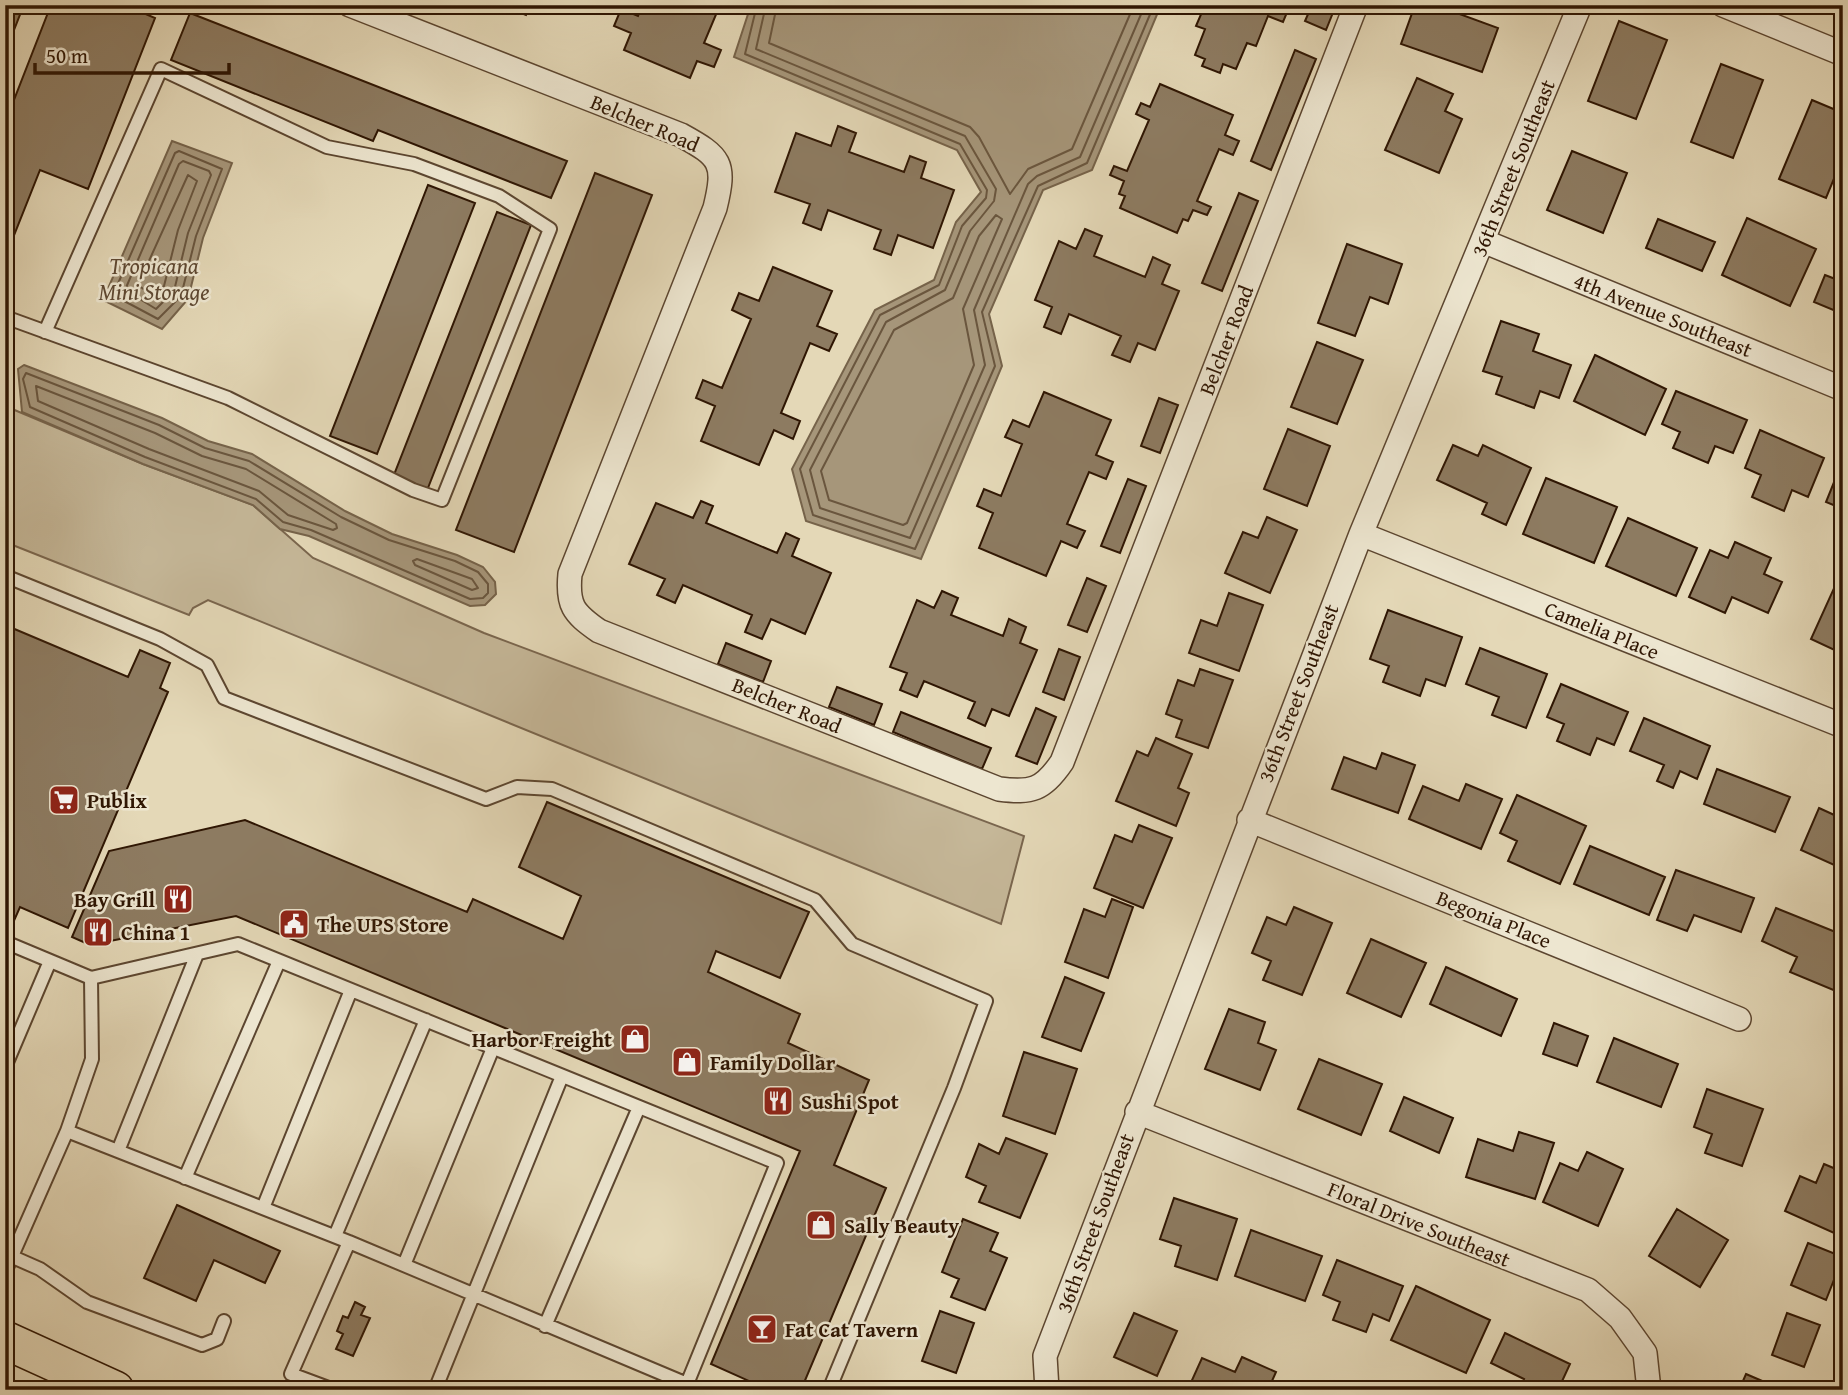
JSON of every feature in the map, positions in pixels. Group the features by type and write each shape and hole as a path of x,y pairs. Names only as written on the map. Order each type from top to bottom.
{"main road":[{"path":"5,1340 115,1390"}],"street":[{"name":"Belcher Road","path":"350,5 681,135 711,152 722,178 715,208 570,574 568,597 579,617 598,631 973,779 999,789 1025,792 1048,782 1062,762 1356,5"},
{"name":"36th Street Southeast","path":"1047,1390 1045,1356 1137,1111 1361,534 1580,5"},
{"path":"1723,5 1843,54"},
{"name":"4th Avenue Southeast","path":"1483,241 1843,389"},
{"name":"Camelia Place","path":"1361,534 1843,726"},
{"name":"Begonia Place","path":"1249,820 1739,1018"},
{"name":"Floral Drive Southeast","path":"1137,1111 1588,1290 1620,1318 1645,1353 1649,1390"}],"lane":[{"path":"5,317 45,332 228,398 413,491 442,500 550,229 499,196 414,164 327,147 161,69 45,332"},
{"path":"5,576 160,639 207,665 224,698 486,799 517,787 552,789 815,900 852,944 986,1001 954,1088 829,1390"},
{"path":"5,942 91,978 238,944 777,1163 687,1384"},
{"path":"118,1151 197,954"},
{"path":"5,1068 50,961"},
{"path":"185,1178 279,961"},
{"path":"5,1272 9,1255 67,1131 92,1059 91,978"},
{"path":"263,1208 351,990"},
{"path":"335,1236 426,1020"},
{"path":"404,1265 493,1048"},
{"path":"435,1390 562,1076"},
{"path":"545,1326 639,1107"},
{"path":"67,1131 335,1236 702,1390"},
{"path":"334,1390 290,1374 349,1242"},
{"path":"9,1255 40,1269 87,1302 202,1345 217,1339 224,1321"}],"shaded area":[{"path":"5,406 143,464 253,505 313,558 484,633 1024,836 1001,924 208,600 193,608 189,615 5,542"}],"water":[{"path":"751,5 1161,5 1092,170 1043,190 989,314 1002,366 921,559 806,521 792,469 875,310 934,280 956,222 981,192 957,150 734,57"},
{"name":"Tropicana Mini Storage","path":"172,141 232,163 203,238 188,299 162,329 103,300"},
{"path":"24,365 162,418 208,441 252,454 345,511 392,534 457,555 483,567 495,582 496,594 485,605 470,606 309,536 280,529 253,505 143,464 22,412 18,369"}],"building":[{"path":"51,5 125,5 155,18 88,189 40,170 5,258 5,123"},
{"path":"510,5 530,5 526,15 508,8"},
{"path":"642,5 720,5 704,43 721,50 714,67 697,61 690,78 624,50 631,33 614,26 621,9 638,16"},
{"path":"1205,5 1278,5 1288,10 1283,22 1268,16 1256,46 1247,43 1236,69 1223,64 1220,73 1202,66 1205,59 1195,55 1205,29 1196,26"},
{"path":"1312,5 1336,5 1326,30 1305,21"},
{"path":"1415,5 1435,5 1498,28 1482,72 1401,44"},
{"path":"5,6 21,12 5,53"},
{"path":"190,13 567,161 551,198 378,130 373,141 171,60"},
{"path":"1619,21 1667,40 1636,119 1588,101"},
{"path":"1295,50 1316,59 1271,170 1251,161"},
{"path":"1721,64 1763,80 1733,158 1691,142"},
{"path":"1417,78 1453,94 1445,111 1462,119 1439,173 1385,150"},
{"path":"1160,84 1233,115 1225,135 1239,141 1233,155 1219,149 1197,201 1211,207 1207,215 1193,210 1188,221 1183,219 1177,233 1120,208 1125,196 1119,194 1124,181 1110,175 1114,166 1127,171 1149,120 1136,114 1141,103 1150,107"},
{"path":"1812,100 1843,113 1843,157 1826,198 1779,179"},
{"path":"838,126 856,133 849,152 904,172 910,156 926,162 921,178 954,190 933,248 898,235 891,255 874,249 881,230 828,210 821,230 803,223 810,204 775,192 796,133 831,146"},
{"path":"1572,151 1627,173 1603,233 1547,210"},
{"path":"595,173 652,195 514,552 456,530"},
{"path":"428,185 475,203 377,454 330,436"},
{"path":"1239,193 1258,201 1222,291 1202,283"},
{"path":"497,212 531,225 426,493 392,480"},
{"path":"1747,218 1816,249 1790,306 1722,275"},
{"path":"1658,219 1715,242 1702,271 1646,248"},
{"path":"1085,229 1102,236 1094,256 1145,277 1153,257 1170,265 1162,284 1179,291 1155,350 1138,343 1130,362 1112,355 1121,336 1069,314 1061,334 1044,327 1052,307 1035,300 1059,241 1076,249"},
{"path":"1347,244 1402,264 1388,304 1370,297 1355,336 1318,323"},
{"path":"773,267 832,291 817,326 837,334 829,351 810,343 781,413 800,421 793,439 774,430 759,465 701,441 715,406 696,398 703,380 722,388 751,319 732,310 739,293 759,301"},
{"path":"1825,275 1843,282 1843,314 1814,302"},
{"path":"1501,321 1539,334 1533,351 1571,365 1559,398 1540,391 1534,408 1496,394 1502,377 1483,371"},
{"path":"1317,342 1363,360 1337,424 1291,407"},
{"path":"1595,355 1666,389 1645,435 1574,401"},
{"path":"1676,391 1747,420 1733,453 1715,446 1708,463 1673,448 1680,432 1662,424"},
{"path":"1044,392 1111,420 1096,455 1113,462 1106,479 1089,472 1067,524 1085,531 1077,548 1061,541 1046,576 979,548 993,513 977,506 984,489 1001,496 1022,444 1005,437 1013,420 1029,427"},
{"path":"1159,398 1178,405 1160,453 1141,446"},
{"path":"1288,429 1330,446 1307,506 1264,489"},
{"path":"1760,430 1824,458 1808,497 1792,490 1784,511 1752,497 1761,475 1745,468"},
{"path":"1453,445 1478,456 1483,445 1531,468 1506,525 1482,514 1487,503 1437,480"},
{"path":"1841,465 1843,466 1843,509 1826,502"},
{"path":"1546,478 1617,507 1594,563 1523,534"},
{"path":"1128,479 1146,486 1120,553 1101,546"},
{"path":"701,501 713,506 706,523 777,553 786,533 799,539 792,556 831,573 805,634 771,619 762,639 745,632 752,615 683,585 675,603 657,595 665,579 629,564 656,503 693,518"},
{"path":"1843,510 1843,530 1836,527"},
{"path":"1267,517 1297,530 1270,593 1225,573 1243,532 1258,538"},
{"path":"1628,518 1697,548 1676,596 1606,566"},
{"path":"1735,542 1771,558 1764,574 1782,582 1768,613 1732,597 1725,613 1689,597 1710,550 1728,558"},
{"path":"1087,578 1106,586 1087,632 1068,625"},
{"path":"1835,586 1843,590 1843,654 1811,639"},
{"path":"942,591 958,598 951,615 1003,636 1009,619 1026,627 1020,643 1037,650 1009,716 992,709 985,726 968,718 975,702 924,681 917,697 900,690 907,673 890,667 917,600 934,608"},
{"path":"1229,593 1263,605 1239,671 1189,653 1201,620 1217,626"},
{"path":"1388,610 1462,637 1445,686 1426,679 1420,696 1383,682 1389,666 1370,659"},
{"name":"Publix","path":"5,625 128,677 140,650 170,663 160,688 168,692 68,928 20,907 13,923 5,919"},
{"path":"726,643 771,661 763,682 718,664"},
{"path":"1480,648 1547,674 1526,728 1492,715 1499,697 1466,684"},
{"path":"1059,649 1080,657 1064,700 1043,692"},
{"path":"1200,669 1233,680 1208,748 1176,737 1182,720 1166,714 1178,680 1194,686"},
{"path":"1561,684 1628,712 1614,745 1597,738 1590,755 1557,741 1564,724 1547,717"},
{"path":"837,687 882,704 874,725 829,707"},
{"path":"1036,708 1056,717 1037,764 1016,756"},
{"path":"901,712 991,748 982,769 893,732"},
{"path":"1644,718 1710,746 1697,779 1680,771 1673,788 1657,781 1664,765 1630,751"},
{"path":"1156,738 1192,754 1178,788 1189,793 1176,826 1116,801 1137,751 1148,756"},
{"path":"1382,753 1415,765 1398,813 1332,789 1344,757 1376,769"},
{"path":"1717,769 1790,797 1775,832 1704,804"},
{"path":"1466,784 1502,799 1481,849 1409,819 1423,786 1459,801"},
{"path":"1517,795 1586,826 1560,884 1508,861 1517,841 1500,833"},
{"path":"547,802 809,912 780,978 716,951 708,972 800,1014 788,1043 869,1080 834,1165 886,1188 801,1390 769,1390 711,1364 800,1151 236,916 90,945 72,937 109,851 245,820 467,912 473,899 563,939 581,896 519,867"},
{"path":"1819,808 1843,819 1843,869 1801,850"},
{"path":"1139,825 1172,838 1143,908 1094,888 1115,835 1132,842"},
{"path":"1590,846 1665,877 1649,915 1574,884"},
{"path":"1676,870 1754,898 1741,932 1694,915 1687,931 1657,920"},
{"path":"1112,899 1133,907 1108,978 1065,962 1084,909 1105,917"},
{"path":"1294,907 1332,923 1302,995 1263,980 1271,961 1252,953 1267,917 1286,925"},
{"path":"1776,908 1843,935 1843,994 1790,972 1797,957 1762,941"},
{"path":"1371,939 1426,963 1401,1017 1347,993"},
{"path":"1446,967 1517,999 1501,1036 1430,1004"},
{"path":"1065,977 1104,993 1081,1051 1042,1037"},
{"path":"1229,1009 1265,1022 1258,1043 1276,1050 1260,1090 1205,1069"},
{"path":"1554,1023 1588,1036 1577,1066 1543,1054"},
{"path":"1614,1038 1678,1064 1661,1107 1597,1082"},
{"path":"1024,1052 1077,1069 1055,1134 1003,1116"},
{"path":"1319,1059 1382,1084 1361,1135 1298,1109"},
{"path":"1707,1089 1763,1109 1742,1166 1705,1153 1712,1134 1694,1127"},
{"path":"1404,1097 1453,1118 1439,1153 1390,1131"},
{"path":"1519,1132 1554,1143 1535,1199 1466,1177 1478,1139 1513,1151"},
{"path":"1006,1138 1047,1154 1020,1218 979,1202 986,1186 966,1177 979,1144 999,1154"},
{"path":"1587,1152 1623,1169 1598,1226 1543,1202 1560,1163 1578,1171"},
{"path":"1824,1164 1843,1172 1843,1237 1785,1211 1800,1176 1816,1183"},
{"path":"1174,1198 1237,1219 1217,1280 1175,1266 1181,1246 1160,1239"},
{"path":"177,1205 280,1251 265,1283 214,1260 196,1301 144,1278"},
{"path":"1677,1209 1728,1240 1700,1287 1649,1256"},
{"path":"963,1219 998,1233 990,1251 1007,1258 985,1310 951,1297 959,1279 942,1272"},
{"path":"1251,1230 1322,1256 1305,1301 1235,1276"},
{"path":"1808,1243 1843,1257 1826,1300 1791,1285"},
{"path":"1337,1260 1403,1286 1389,1321 1373,1314 1366,1332 1333,1320 1340,1302 1323,1295"},
{"path":"1416,1286 1490,1320 1466,1373 1391,1340"},
{"path":"355,1302 365,1307 361,1315 370,1318 353,1356 336,1349 343,1334 337,1331 343,1316 348,1318"},
{"path":"940,1311 974,1323 956,1373 922,1361"},
{"path":"1134,1313 1177,1331 1157,1376 1114,1357"},
{"path":"1787,1313 1820,1325 1804,1367 1772,1355"},
{"path":"1505,1333 1570,1364 1558,1390 1518,1390 1524,1379 1491,1363"},
{"path":"1242,1357 1276,1372 1268,1390 1188,1389 1202,1358 1235,1372"},
{"path":"1746,1374 1783,1390 1739,1390"},
{"path":"1315,1383 1330,1390 1313,1390"}],"place":[{"name":"Publix","path":"64,800"},
{"name":"Bay Grill","path":"178,899"},
{"name":"The UPS Store","path":"294,924"},
{"name":"China 1","path":"98,932"},
{"name":"Harbor Freight","path":"635,1039"},
{"name":"Family Dollar","path":"687,1062"},
{"name":"Sushi Spot","path":"778,1101"},
{"name":"Sally Beauty","path":"821,1225"},
{"name":"Fat Cat Tavern","path":"762,1329"}]}
